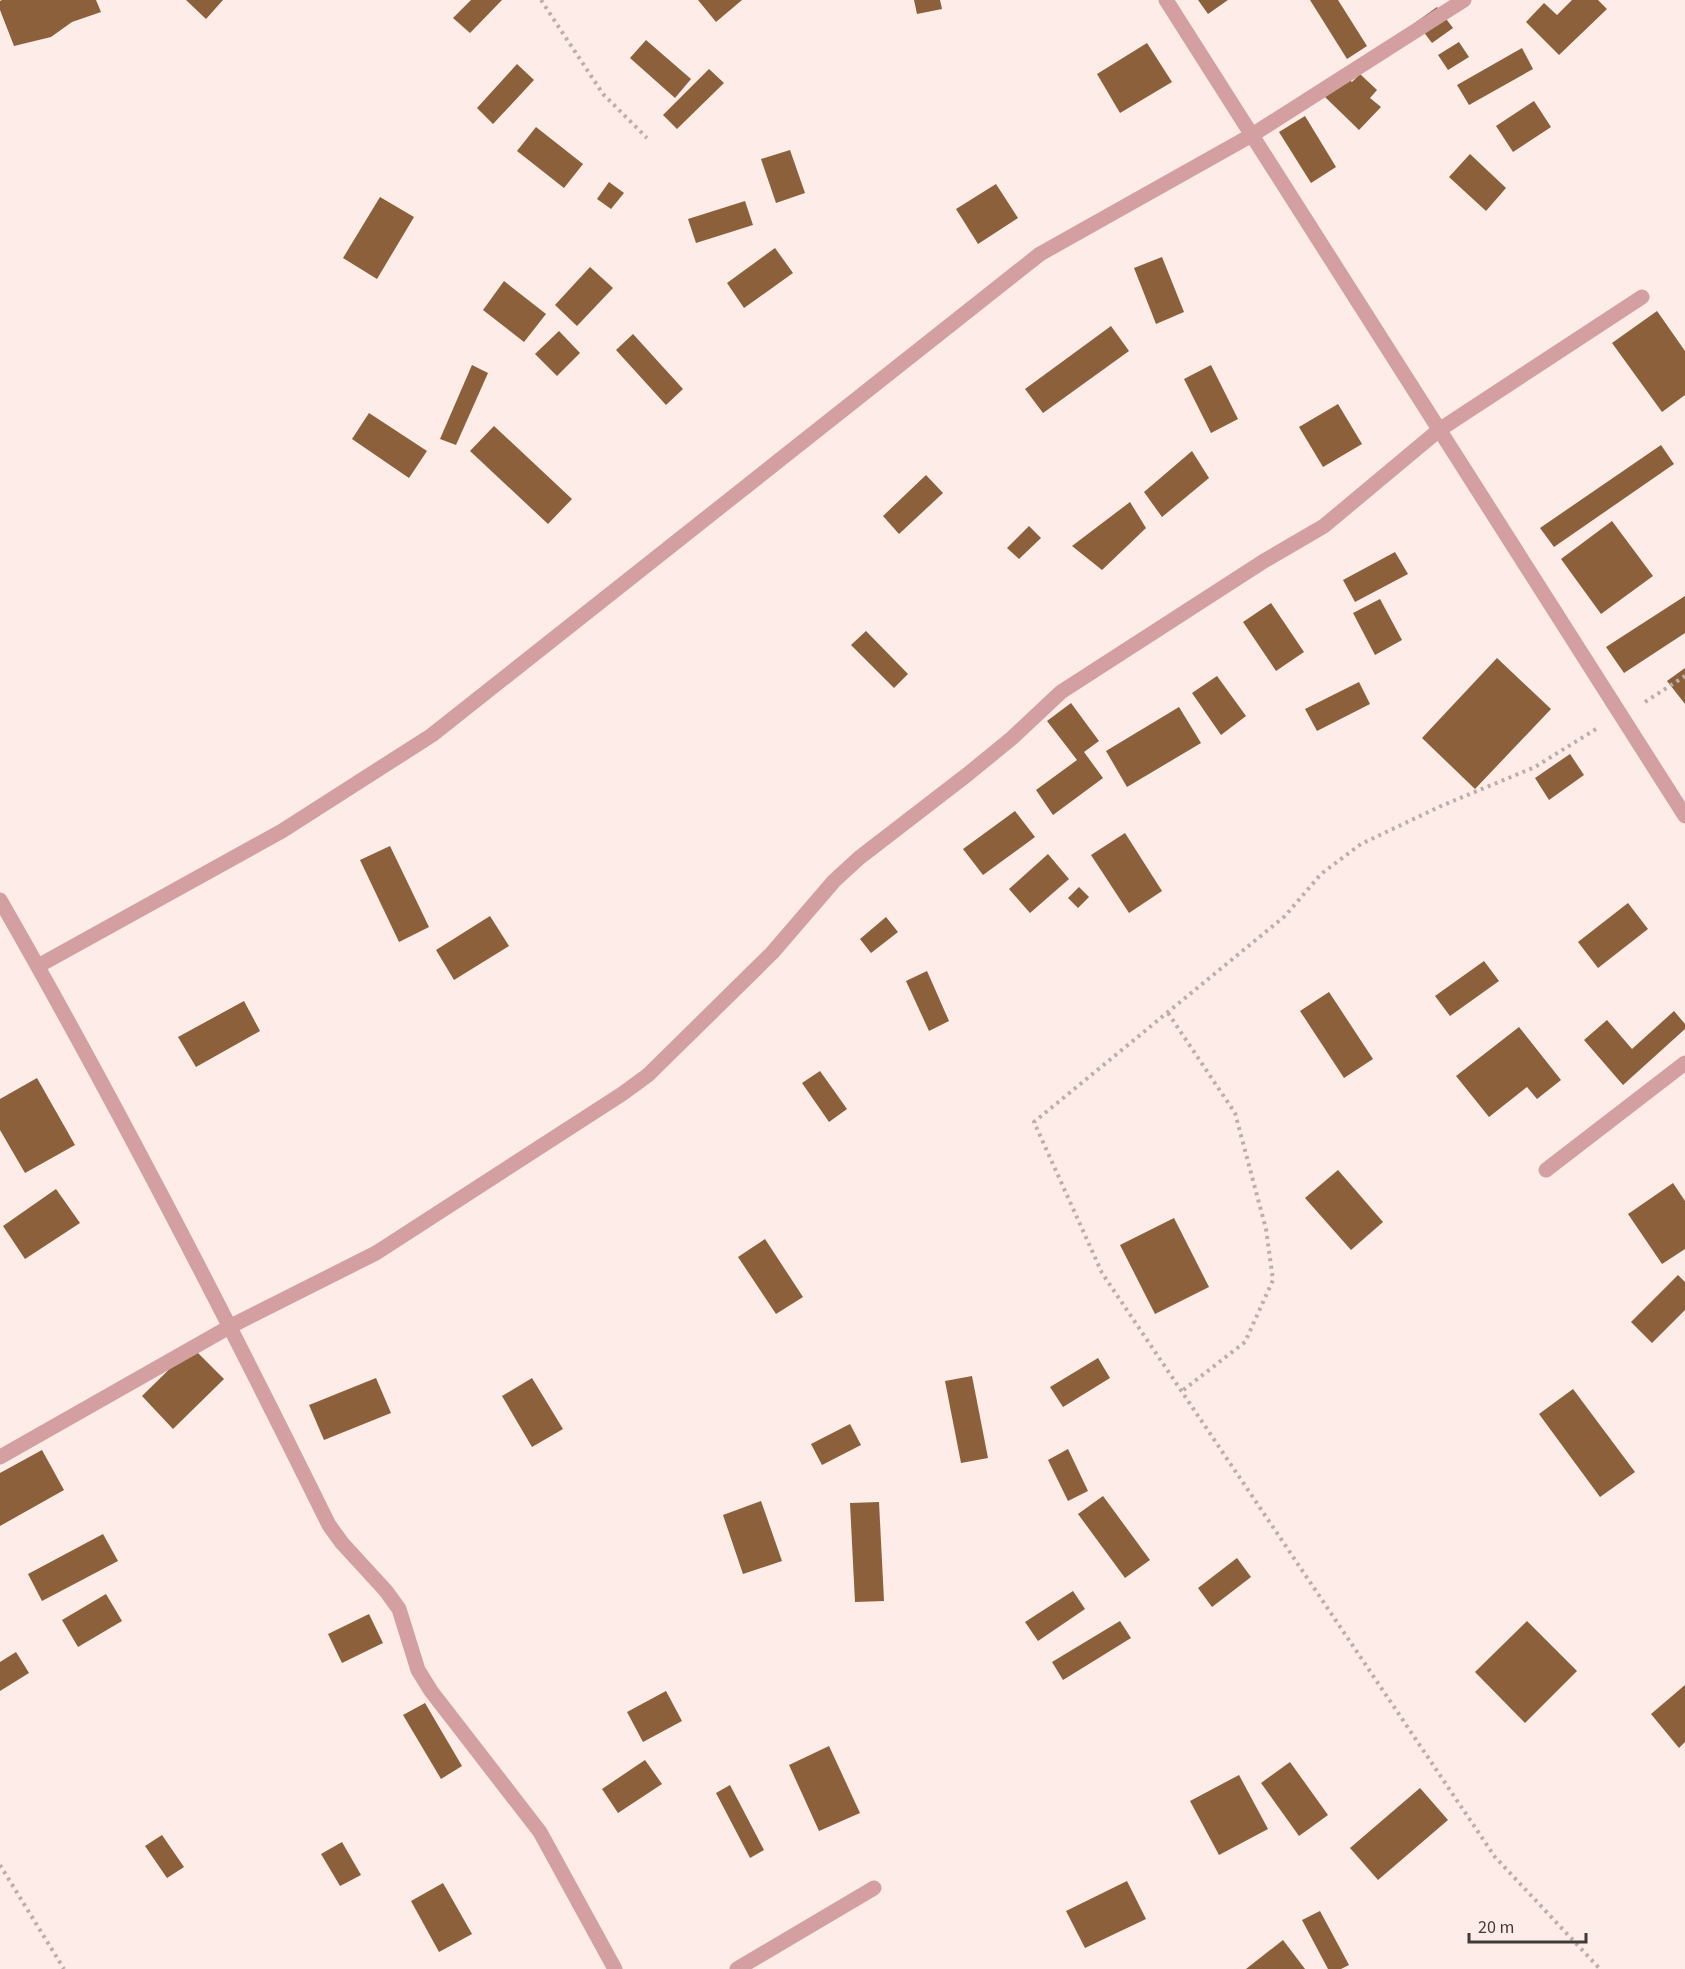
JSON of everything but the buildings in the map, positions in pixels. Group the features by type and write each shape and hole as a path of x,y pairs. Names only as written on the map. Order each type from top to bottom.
{"street":[{"path":"1166,0 1685,816"},
{"path":"38,966 282,831 432,735 1040,254 1252,135 1464,0"},
{"path":"0,1457 231,1326 376,1253 622,1094 648,1075 772,953 834,881 859,858 1012,738 1061,692 1264,561 1324,526 1439,430 1642,297"},
{"path":"0,900 38,966 231,1326 329,1525 399,1609 418,1670 431,1691 540,1832 615,1969"},
{"path":"1546,1170 1685,1064"},
{"path":"737,1969 874,1888"}],"path":[{"path":"541,0 603,94 647,138"},
{"path":"1600,1969 1495,1857 1102,1273 1034,1122 1285,915 1321,874 1361,844 1441,806 1535,768 1581,737 1621,716 1685,676"},
{"path":"1168,1013 1235,1113 1266,1229 1273,1280 1245,1342 1182,1391"},
{"path":"0,1865 64,1969"}]}
